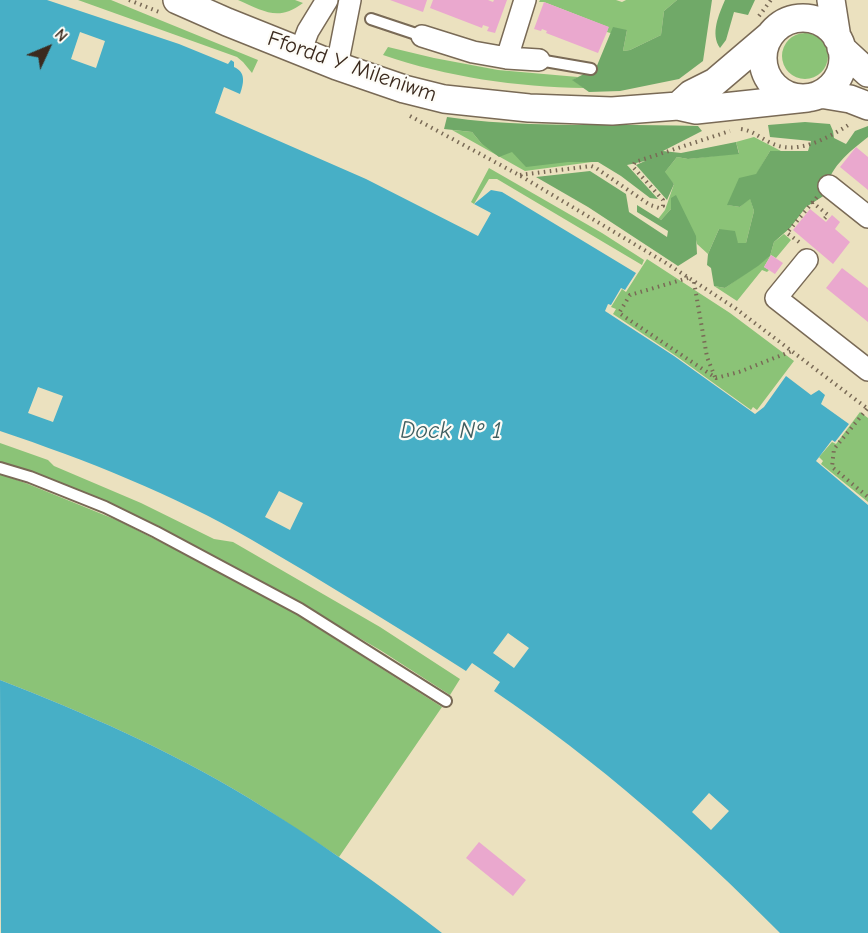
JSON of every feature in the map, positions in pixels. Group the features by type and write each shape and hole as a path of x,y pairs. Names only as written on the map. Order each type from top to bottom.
{"street":[{"name":"Ffordd Y Mileniwm","path":"177,0 300,52 418,93 444,99 503,106 612,111 678,106"},
{"path":"300,52 308,31 327,0"},
{"path":"338,66 350,0"},
{"path":"507,58 525,0"},
{"path":"790,0 764,47 765,72 772,83 788,94 850,99 862,113"},
{"path":"678,106 696,110 813,96 836,80 841,69 831,0"},
{"path":"678,106 690,94 715,81 787,21 798,18 810,18 830,28 839,43 868,73"},
{"path":"422,36 473,52 507,58 539,60"},
{"path":"829,186 868,217"},
{"path":"807,261 776,298 868,370"}],"lane":[{"path":"371,19 422,36"},
{"path":"539,60 591,69"},
{"path":"0,468 30,477 95,503 156,532 300,609 446,701"}],"path":[{"path":"519,175 591,166 650,205 659,208 663,206 663,200 634,168 635,162 741,129 752,130 772,144 788,148 811,144 834,134 862,113"},
{"path":"405,114 601,222 694,281 735,308 868,409 834,449 832,467 868,497"},
{"path":"741,119 741,129"},
{"path":"787,232 812,202 828,215 824,220"},
{"path":"689,278 630,295 619,313 716,378 739,372 792,351"},
{"path":"694,281 707,357 716,378"}],"green space":[{"path":"78,0 111,0 258,60 252,73 237,57"},
{"path":"238,0 295,0 303,3 286,12 271,13"},
{"path":"540,0 616,0 622,2 626,0 677,0 664,11 661,35 623,51 627,30 617,35 607,32 608,27 539,2"},
{"path":"677,0 712,0 703,61 679,79 620,91 589,92 572,80 596,68 613,27 627,30 623,51 661,35 664,11"},
{"path":"725,0 755,0 748,15 734,12 726,40 720,48 716,30"},
{"path":"805,33 821,40 828,56 821,72 805,79 789,72 782,56 789,40"},
{"path":"388,47 498,70 578,77 573,80 584,88 533,86 457,75 383,55"},
{"path":"447,117 510,123 698,126 702,131 663,151 681,153 736,142 739,154 688,159 677,157 665,172 674,184 667,200 636,165 645,161 627,165 658,199 650,198 598,162 568,162 526,167 512,152 499,157 481,143 472,132 444,129"},
{"path":"805,122 830,124 834,138 846,144 855,131 868,126 868,137 840,162 830,177 825,195 806,207 790,228 774,242 770,256 725,288 714,286 711,268 707,265 708,254 719,229 735,231 738,243 746,243 754,211 750,199 740,207 727,205 739,178 756,174 770,151 808,151 811,141 770,137 768,125"},
{"path":"452,130 472,132 481,143 511,151 568,162 592,162 525,171"},
{"path":"754,137 781,151 770,151 756,175 728,205 740,207 750,198 754,211 746,243 738,243 719,229 708,254 697,244 695,236 671,198 671,209 661,220 658,219 665,210 674,184 664,173 677,157 688,159 739,153 736,142"},
{"path":"489,168 602,233 644,260 642,265 497,179 489,179 474,204 471,202"},
{"path":"590,171 626,194 629,212 667,237 668,231 637,212 637,205 661,220 671,209 671,198 676,195 696,236 697,254 678,266 588,207 536,177"},
{"path":"784,234 791,240 776,258 771,255 764,267 769,270 767,272 762,270 737,301 714,286 725,288 770,256 774,242"},
{"path":"647,259 730,313 794,361 757,410 753,407 751,410 613,314 616,309 611,307 622,289 626,292"},
{"path":"860,412 868,418 868,502 821,464 823,461 819,457 832,442 836,444"},
{"path":"0,443 48,460 54,466 141,503 214,539 233,542 380,627 460,679 450,695 380,650 297,602 150,523 57,481 0,464"},
{"path":"0,474 119,521 269,597 442,707 339,857 247,797 157,748 95,719 0,680"}],"water":[{"name":"Dock Nº 1","path":"0,0 47,0 179,44 228,64 231,60 242,75 240,94 224,87 215,113 366,179 478,236 491,213 474,204 491,190 502,192 636,273 625,290 621,288 605,311 674,356 755,414 764,407 786,376 811,395 819,390 825,395 821,404 849,424 835,442 832,440 816,461 868,505 868,933 780,933 713,867 643,805 570,746 494,691 500,682 472,663 466,671 222,523 97,466 0,431"},
{"path":"0,680 126,733 217,780 322,845 442,933 1,933"}],"pier":[{"path":"80,32 105,41 96,68 71,59"},
{"path":"38,387 63,396 53,422 28,413"},
{"path":"279,491 303,503 290,530 265,517"},
{"path":"508,633 529,648 514,668 493,653"},
{"path":"709,793 729,811 711,830 692,812"}],"building":[{"path":"390,0 427,0 423,12"},
{"path":"433,0 488,0 493,2 494,0 507,0 495,33 487,31 489,27 483,25 482,28 430,8"},
{"path":"544,2 609,27 598,53 546,33 547,31 542,29 541,31 534,29"},
{"path":"856,147 868,157 868,190 840,167"},
{"path":"810,209 826,222 832,215 840,222 835,229 850,242 833,264 793,230"},
{"path":"771,255 783,263 775,274 764,267"},
{"path":"842,268 868,288 868,322 826,288"},
{"path":"479,842 526,880 513,896 466,858"}]}
